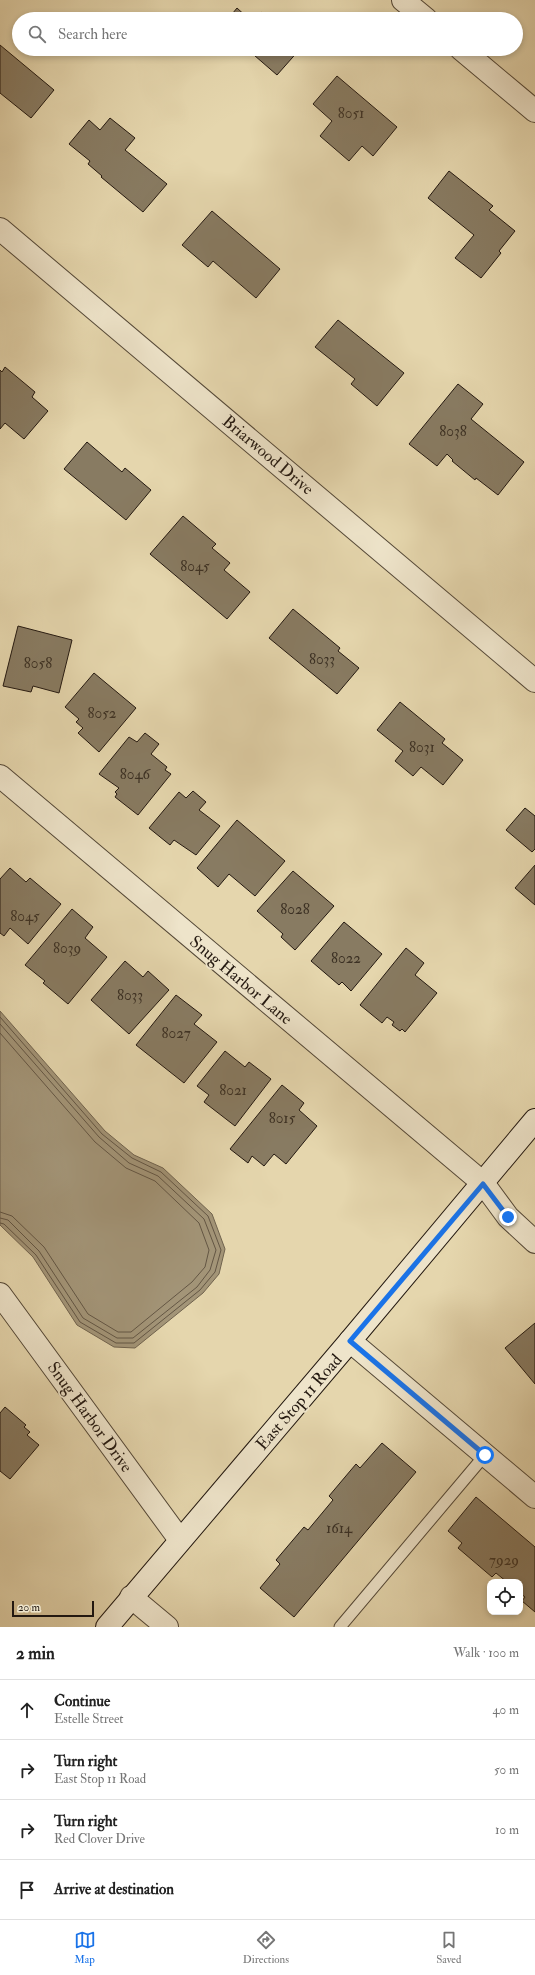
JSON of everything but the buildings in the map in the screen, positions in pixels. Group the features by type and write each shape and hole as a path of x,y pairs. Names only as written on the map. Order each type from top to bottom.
{"street":[{"path":"403,0 418,12"},
{"path":"469,56 535,111"},
{"name":"Briarwood Drive","path":"0,229 535,681"},
{"name":"Snug Harbor Lane","path":"0,776 483,1184 508,1217 535,1242"},
{"name":"East Stop 11 Road","path":"107,1627 483,1184 535,1120"},
{"name":"Snug Harbor Drive","path":"0,1294 180,1540"},
{"path":"350,1341 535,1498"},
{"path":"131,1597 167,1627"}],"lane":[{"path":"340,1627 485,1455"}],"water":[{"path":"0,1011 105,1131 134,1155 163,1168 212,1214 225,1249 219,1274 203,1293 135,1348 114,1347 77,1325 33,1257 0,1225"}],"route":[{"path":"485,1455 350,1341 483,1184 508,1217"}]}
